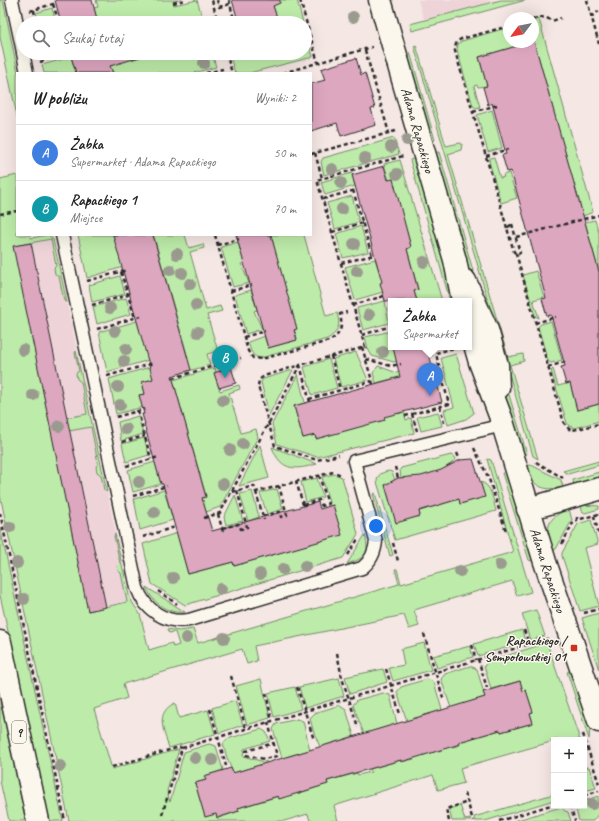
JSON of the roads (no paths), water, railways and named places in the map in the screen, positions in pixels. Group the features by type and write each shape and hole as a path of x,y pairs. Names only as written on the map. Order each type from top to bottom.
{"street":[{"name":"Adama Rapackiego","path":"380,0 455,260 462,298"},
{"name":"Adama Rapackiego","path":"455,260 487,330 497,365 502,421"},
{"name":"Adama Rapackiego","path":"472,334 480,362 502,421 528,509 599,722"},
{"path":"528,509 599,489"},
{"name":"9","path":"0,642 38,821"}],"lane":[{"path":"12,0 16,19"},
{"path":"25,60 28,72"},
{"path":"62,236 136,588 152,611 164,618 176,621 189,620 362,568 372,558 375,551 376,541 354,461 502,421"}],"place":[{"name":"Rapackiego 1","path":"225,378"},
{"name":"Żabka","path":"430,396"},
{"name":"Rapackiego / Sempołowskiej 01","path":"574,648"}]}
